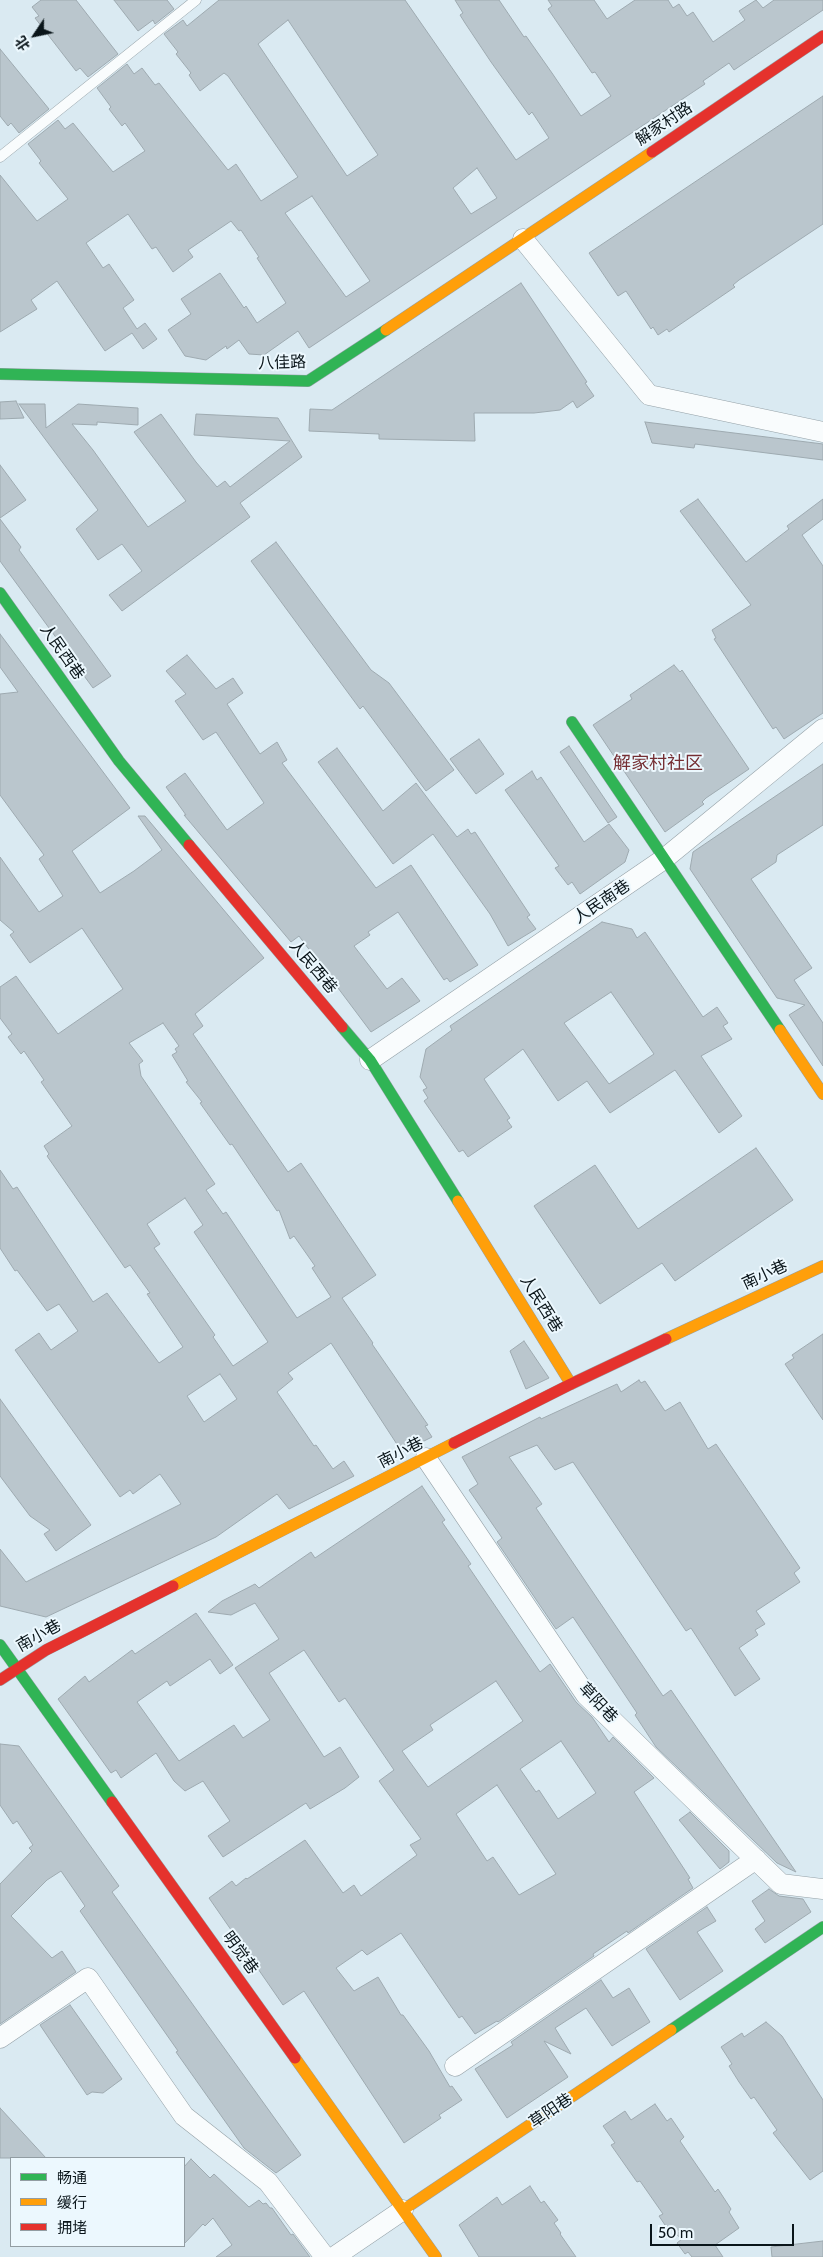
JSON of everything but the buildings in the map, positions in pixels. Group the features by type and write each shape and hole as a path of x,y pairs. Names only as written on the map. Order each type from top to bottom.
{"street":[{"name":"解家村路","path":"523,240 823,36"},
{"name":"八佳路","path":"0,374 308,381 523,240"},
{"path":"523,240 649,395 823,432"},
{"name":"人民西巷","path":"0,593 119,761 370,1060 571,1384"},
{"path":"572,722 823,1094"},
{"name":"人民南巷","path":"370,1060 664,859 823,729"},
{"name":"南小巷","path":"0,1680 46,1650 571,1384 823,1266"},
{"name":"草阳巷","path":"426,1458 586,1695 781,1884 823,1889"},
{"path":"0,1645 16,1668"},
{"name":"明觉巷","path":"16,1668 436,2257"},
{"path":"455,2066 756,1859"},
{"name":"草阳巷","path":"403,2210 823,1928"},
{"path":"0,2038 88,1978 184,2116 268,2182 325,2257"},
{"path":"334,2257 403,2210"}],"lane":[{"path":"0,157 196,0"}],"traffic: fast":[{"path":"0,374 308,381 386,330"},
{"path":"0,593 119,761 189,845"},
{"path":"572,722 780,1030"},
{"path":"342,1027 370,1060 458,1201"},
{"path":"0,1645 112,1802"},
{"path":"671,2030 823,1927"}],"traffic: slow":[{"path":"386,330 652,152"},
{"path":"780,1030 823,1094"},
{"path":"458,1201 571,1384"},
{"path":"666,1339 823,1266"},
{"path":"173,1586 454,1443"},
{"path":"403,2210 671,2030"},
{"path":"295,2058 436,2257"}],"traffic: jam":[{"path":"652,152 823,36"},
{"path":"189,845 342,1027"},
{"path":"454,1443 666,1339"},
{"path":"0,1680 46,1650 173,1586"},
{"path":"112,1802 295,2058"}],"district":[{"name":"解家村社区","path":"658,764"}]}
